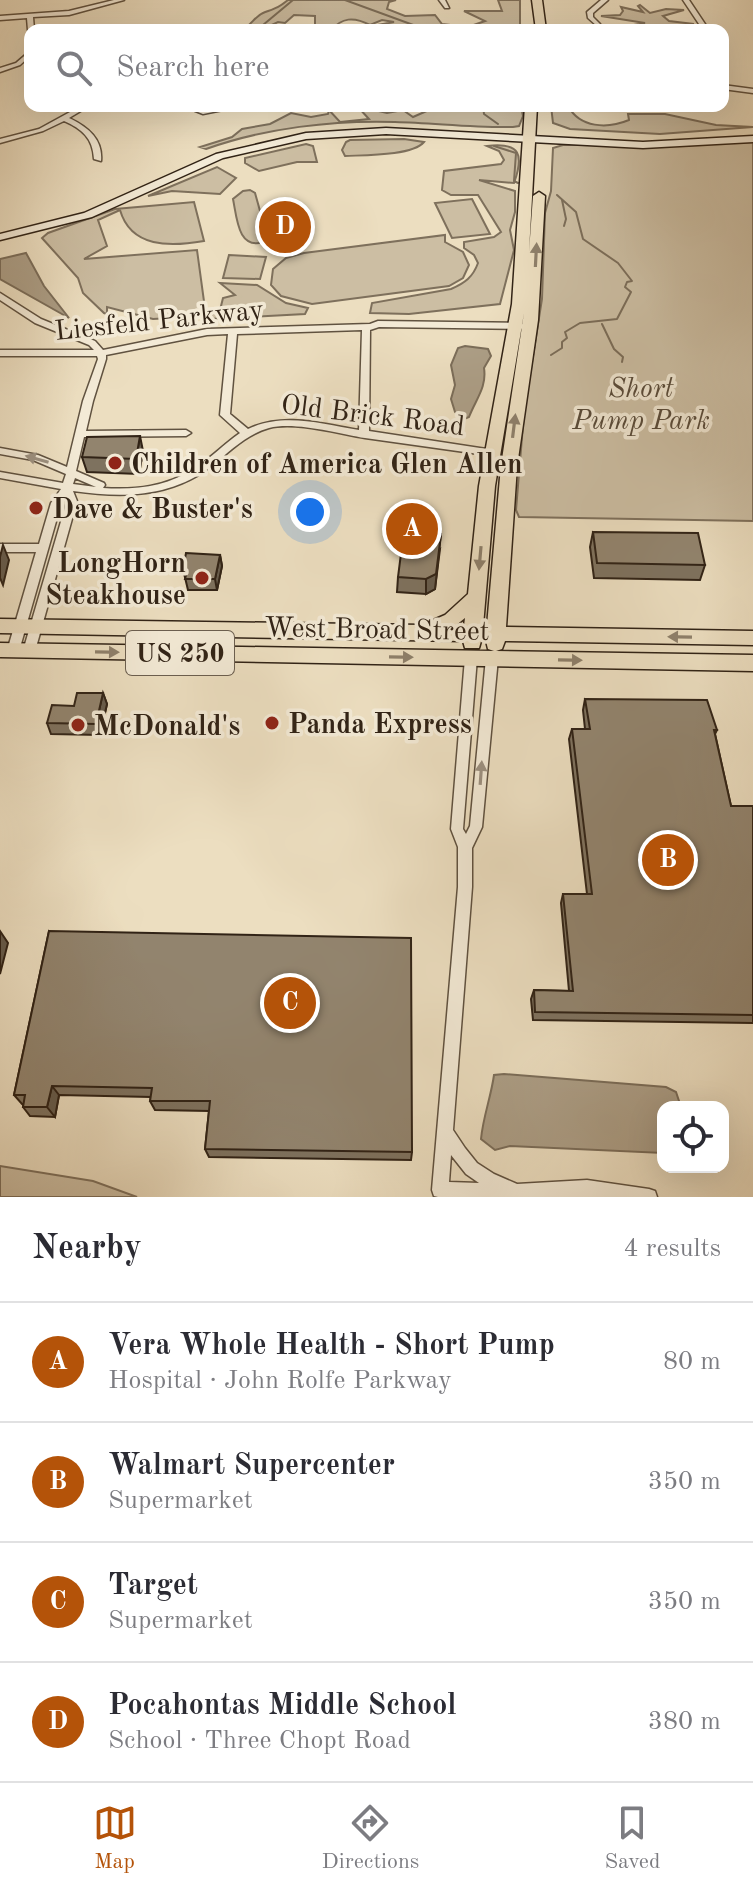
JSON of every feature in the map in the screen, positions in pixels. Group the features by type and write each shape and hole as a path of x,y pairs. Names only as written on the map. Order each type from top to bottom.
{"main road":[{"path":"528,0 530,24"},
{"path":"537,0 540,24"},
{"path":"532,112 536,136"},
{"path":"492,658 497,635 523,329 536,136 542,112"},
{"path":"0,237 99,211 220,156 284,140 376,131 671,138 753,132"},
{"path":"536,136 643,145 753,139"},
{"path":"471,658 493,453 523,329"},
{"path":"424,633 451,620 477,596"},
{"name":"West Broad Street","path":"0,626 753,638"},
{"path":"705,662 715,651 753,638"},
{"name":"West Broad Street","path":"14,651 753,663"}],"street":[{"path":"0,18 81,11 121,0"},
{"path":"442,0 447,7"},
{"path":"597,24 590,17 590,12 603,0"},
{"path":"686,0 702,24"},
{"path":"30,17 31,24"},
{"path":"0,70 24,58"},
{"path":"729,88 753,91"},
{"path":"0,141 28,135 75,112"},
{"path":"64,118 80,125 93,136 98,159"},
{"path":"0,296 38,321 92,343 102,359 67,489 56,503 28,627"},
{"path":"364,435 368,327"},
{"name":"Liesfeld Parkway","path":"0,353 101,353 172,337 233,330 368,327 377,330 523,329"},
{"path":"233,330 225,415 246,433"},
{"name":"Old Brick Road","path":"0,475 67,489 124,491 163,488 178,483 246,433 270,423 286,422 493,453"},
{"path":"80,434 186,433"},
{"name":"Old Brick Road","path":"0,451 35,457 71,471 89,483 124,491"},
{"path":"14,651 28,627 72,501 67,489"},
{"path":"0,548 44,548"},
{"path":"471,658 457,829 465,847 463,914 440,1190 519,1192 587,1188 649,1197"},
{"path":"465,847 476,827 492,658"},
{"path":"446,1133 467,1167 482,1179 519,1192"}],"green space":[{"path":"288,0 396,0 389,2 387,9 405,16 435,15 442,24 383,24 394,22 382,20 368,24 353,19 338,24 315,24 315,16 294,15 285,23 249,24 260,15"},
{"path":"498,0 520,0 520,24 476,24 485,21 464,11 502,11"},
{"path":"638,6 650,13 666,9 684,10 663,16 669,21 694,24 640,24 645,23 601,16 620,15 623,11 621,7 643,12"},
{"path":"331,112 340,122 369,119 363,112 406,112 413,117 424,112 522,112 523,116 519,126 513,127 395,122 324,124 275,131 206,149 200,147 232,137 242,129 270,124 291,113 311,117"},
{"path":"552,112 572,112 595,125 621,123 629,120 628,114 665,114 716,125 753,127 660,134 570,129 553,123"},
{"path":"404,139 424,142 409,150 387,154 345,156 342,150 350,140"},
{"name":"Short Pump Park","path":"753,142 753,521 519,517 516,510 524,413 542,299 545,213 551,191 553,148 563,145"},
{"path":"306,144 313,146 317,162 297,162 259,171 245,163 245,158"},
{"path":"487,146 507,146 517,152 519,158 514,183 479,180 515,191 515,212 510,230 514,250 500,304 409,314 370,313 372,303 451,289 474,272 478,263 474,255 464,248 464,242 494,237 501,232 478,195 451,195 442,190 444,171 501,164 504,160 499,151"},
{"path":"217,167 236,178 220,194 172,191 148,196"},
{"path":"250,190 255,193 267,236 264,242 249,241 238,224 233,199"},
{"path":"472,199 490,234 452,238 435,203"},
{"path":"194,202 204,241 165,244 142,238 125,222 120,210 98,220 107,246 84,259 197,250 206,316 153,319 107,307 107,314 104,313 83,293 78,278 42,238 48,233 115,209"},
{"path":"445,235 445,242 463,252 469,265 463,278 449,286 312,304 281,296 271,285 273,269 286,258"},
{"path":"229,255 266,257 260,279 223,278"},
{"path":"220,283 257,285 286,303 308,308 305,314 206,318 220,310 223,298 235,295"},
{"path":"0,1166 93,1181 137,1197 0,1197"}],"shaded area":[{"path":"26,253 44,286 69,318 0,279 0,259"},
{"path":"458,348 488,349 491,356 484,368 480,393 469,417 464,419 455,412 451,399 455,385 451,365"},
{"path":"494,1075 666,1087 676,1092 679,1101 657,1101 657,1153 510,1146 495,1150 481,1139"}],"building":[{"path":"140,436 136,459 82,457 87,437"},
{"path":"404,530 441,534 436,574 426,579 398,577"},
{"path":"593,532 698,533 705,565 597,563"},
{"path":"186,553 220,555 215,579 185,579"},
{"path":"77,693 103,693 96,724 47,723 52,705 74,706"},
{"path":"585,699 707,700 717,730 714,730 731,806 753,806 753,1015 535,1012 534,990 573,991 563,894 592,894 572,729 590,729"},
{"path":"49,931 411,938 412,1152 205,1149 210,1101 150,1101 152,1088 52,1086 47,1107 23,1107 25,1095 14,1095"}],"waterway":[{"path":"264,24 293,0"},
{"path":"345,0 411,24"},
{"path":"484,112 498,124"},
{"path":"494,146 516,153 514,181 518,183"},
{"path":"551,355 562,348 562,342 567,338 565,332 580,323 617,319 631,292 625,287 627,282 632,281 618,263 583,239 576,212 557,195"},
{"path":"562,200 566,219 564,226"},
{"path":"602,324 614,349 623,357 622,362"}],"place":[{"name":"Pocahontas Middle School","path":"285,227"},
{"name":"Children of America Glen Allen","path":"115,463"},
{"name":"Dave & Buster's","path":"36,508"},
{"name":"Vera Whole Health - Short Pump","path":"412,529"},
{"name":"LongHorn Steakhouse","path":"202,578"},
{"name":"Panda Express","path":"272,723"},
{"name":"McDonald's","path":"78,725"},
{"name":"Walmart Supercenter","path":"668,860"},
{"name":"Target","path":"290,1003"}]}
